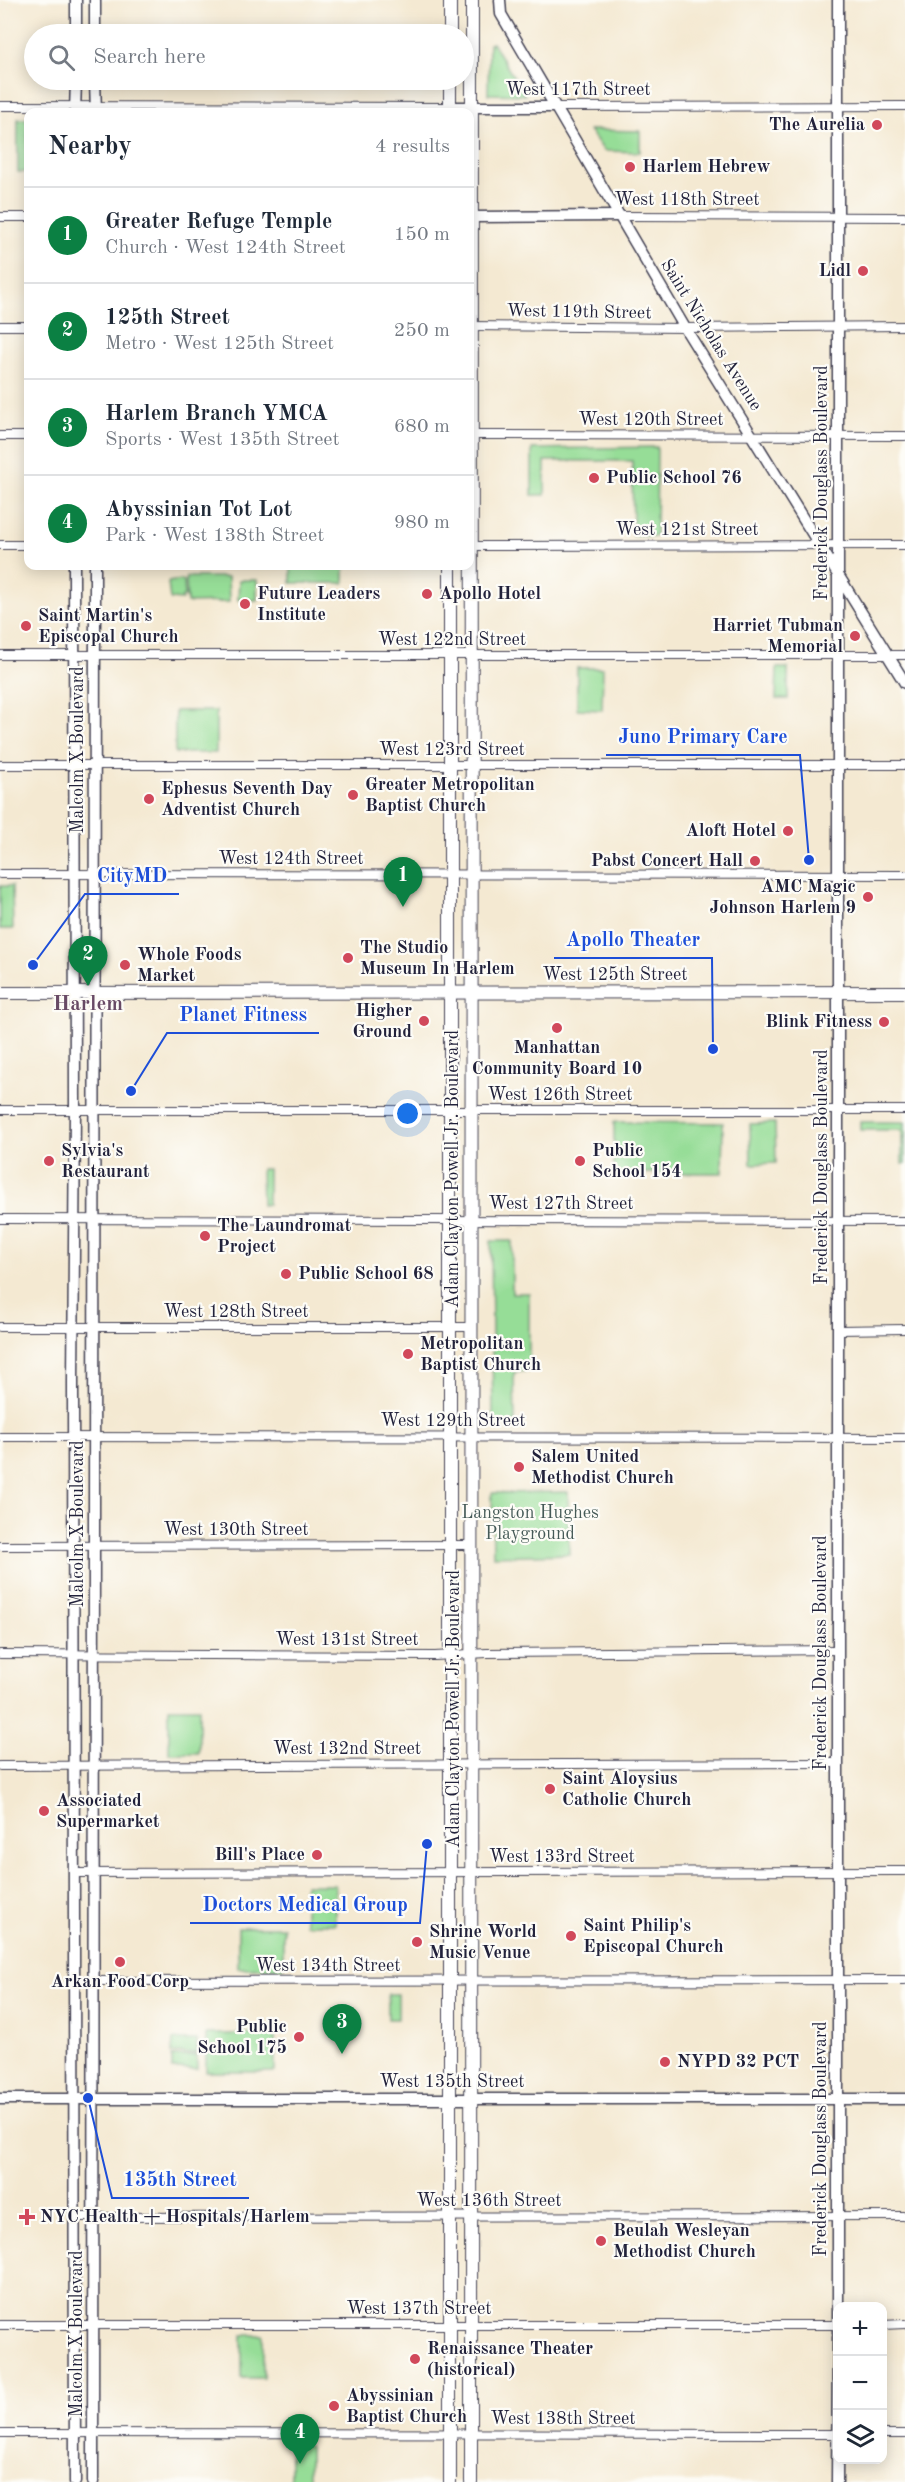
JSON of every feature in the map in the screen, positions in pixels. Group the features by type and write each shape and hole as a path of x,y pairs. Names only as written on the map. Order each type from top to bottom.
{"main road":[{"path":"75,0 76,24"},
{"path":"95,0 95,24"},
{"path":"450,0 450,24"},
{"name":"Adam Clayton Powell Jr. Boulevard","path":"472,0 472,24"},
{"name":"Saint Nicholas Avenue","path":"500,0 501,14 685,328 905,683"},
{"name":"Frederick Douglass Boulevard","path":"837,2302 840,875 838,0"},
{"path":"75,108 76,90"},
{"path":"95,90 96,108"},
{"path":"450,90 450,108"},
{"name":"Adam Clayton Powell Jr. Boulevard","path":"472,90 472,107"},
{"name":"West 117th Street","path":"465,108 555,107"},
{"name":"West 118th Street","path":"474,217 620,216"},
{"name":"Malcolm X Boulevard","path":"74,570 73,2217 75,2482"},
{"name":"Malcolm X Boulevard","path":"93,2482 95,570"},
{"name":"Adam Clayton Powell Jr. Boulevard","path":"450,570 452,1110 450,1219 450,2482"},
{"name":"Adam Clayton Powell Jr. Boulevard","path":"470,570 473,1110 471,2482"},
{"name":"West 125th Street","path":"0,993 905,993"},
{"name":"West 135th Street","path":"0,2099 905,2099"},
{"name":"Frederick Douglass Boulevard","path":"837,2356 837,2410"},
{"name":"Frederick Douglass Boulevard","path":"837,2464 837,2482"}],"street":[{"name":"West 117th Street","path":"0,106 38,108"},
{"name":"West 117th Street","path":"555,107 905,106"},
{"name":"West 118th Street","path":"620,216 905,217"},
{"path":"0,217 24,217"},
{"path":"0,326 24,326"},
{"name":"West 119th Street","path":"474,326 685,328 905,326"},
{"path":"0,435 24,436"},
{"name":"West 120th Street","path":"474,435 905,436"},
{"path":"0,545 24,545"},
{"name":"West 121st Street","path":"474,546 905,545"},
{"name":"West 122nd Street","path":"0,655 905,655"},
{"name":"West 123rd Street","path":"0,765 905,765"},
{"name":"West 124th Street","path":"0,874 905,875"},
{"name":"West 126th Street","path":"0,1110 905,1110"},
{"name":"West 127th Street","path":"0,1219 905,1221"},
{"name":"West 128th Street","path":"0,1327 471,1328"},
{"path":"838,1330 905,1329"},
{"name":"West 129th Street","path":"0,1437 905,1438"},
{"name":"West 130th Street","path":"0,1546 472,1545"},
{"name":"West 131st Street","path":"0,1654 450,1655 838,1650"},
{"name":"West 132nd Street","path":"0,1766 837,1763"},
{"name":"West 133rd Street","path":"74,1873 905,1871"},
{"name":"West 134th Street","path":"74,1981 905,1980"},
{"name":"West 136th Street","path":"73,2217 905,2216"},
{"path":"887,2325 905,2324"},
{"name":"West 137th Street","path":"0,2325 833,2325"},
{"name":"West 138th Street","path":"0,2433 833,2434"},
{"path":"887,2434 905,2434"}],"green space":[{"path":"492,43 525,95 488,94 489,44"},
{"path":"18,119 24,119 24,172 18,172"},
{"path":"589,130 640,131 640,152 604,151"},
{"path":"657,447 656,536 633,536 632,461 545,461 545,495 532,495 532,449"},
{"path":"291,570 344,570 344,583 291,583"},
{"path":"186,577 228,577 229,602 187,603"},
{"path":"239,580 257,580 257,600 238,600"},
{"path":"184,581 185,597 182,597 182,600 170,599 168,582"},
{"path":"577,668 603,668 602,710 577,709"},
{"path":"777,668 788,668 788,699 776,699"},
{"path":"175,711 216,711 216,753 175,753"},
{"path":"0,886 12,886 13,929 0,929"},
{"path":"614,1122 723,1123 722,1173 614,1173"},
{"path":"860,1122 905,1122 905,1164 902,1164 902,1130 860,1130"},
{"path":"775,1123 776,1163 751,1164 750,1124"},
{"path":"261,1169 268,1169 268,1204 262,1205"},
{"path":"491,1241 512,1241 512,1293 529,1293 529,1371 514,1372 515,1424 493,1425"},
{"name":"Langston Hughes Playground","path":"568,1492 569,1554 493,1556 492,1493"},
{"path":"169,1708 199,1708 199,1753 169,1753"},
{"path":"305,1885 335,1885 335,1924 305,1924"},
{"path":"238,1927 283,1927 283,1968 238,1968"},
{"path":"388,1994 398,1994 398,2019 388,2019"},
{"path":"206,2034 275,2034 275,2072 206,2072"},
{"path":"173,2040 197,2040 197,2054 172,2053"},
{"path":"172,2056 197,2056 197,2069 172,2069"},
{"path":"242,2335 263,2335 263,2378 242,2378"},
{"path":"290,2446 309,2446 309,2482 290,2482"}],"place":[{"name":"The Aurelia","path":"877,125"},
{"name":"Harlem Hebrew","path":"630,167"},
{"name":"Lidl","path":"863,271"},
{"name":"Public School 76","path":"594,478"},
{"name":"Apollo Hotel","path":"427,594"},
{"name":"Future Leaders Institute","path":"245,604"},
{"name":"Saint Martin's Episcopal Church","path":"26,626"},
{"name":"Harriet Tubman Memorial","path":"855,636"},
{"name":"Greater Metropolitan Baptist Church","path":"353,795"},
{"name":"Ephesus Seventh Day Adventist Church","path":"149,799"},
{"name":"Aloft Hotel","path":"788,831"},
{"name":"Juno Primary Care","path":"809,860"},
{"name":"Pabst Concert Hall","path":"755,861"},
{"name":"AMC Magic Johnson Harlem 9","path":"868,897"},
{"name":"Greater Refuge Temple","path":"403,907"},
{"name":"The Studio Museum In Harlem","path":"348,958"},
{"name":"CityMD","path":"33,965"},
{"name":"Whole Foods Market","path":"125,965"},
{"name":"125th Street","path":"88,986"},
{"name":"Higher Ground","path":"424,1021"},
{"name":"Blink Fitness","path":"884,1022"},
{"name":"Manhattan Community Board 10","path":"557,1028"},
{"name":"Apollo Theater","path":"713,1049"},
{"name":"Planet Fitness","path":"131,1091"},
{"name":"Sylvia's Restaurant","path":"49,1161"},
{"name":"Public School 154","path":"580,1161"},
{"name":"The Laundromat Project","path":"205,1236"},
{"name":"Public School 68","path":"286,1274"},
{"name":"Metropolitan Baptist Church","path":"408,1354"},
{"name":"Salem United Methodist Church","path":"519,1467"},
{"name":"Saint Aloysius Catholic Church","path":"550,1789"},
{"name":"Associated Supermarket","path":"44,1811"},
{"name":"Doctors Medical Group","path":"427,1844"},
{"name":"Bill's Place","path":"317,1855"},
{"name":"Saint Philip's Episcopal Church","path":"571,1936"},
{"name":"Shrine World Music Venue","path":"417,1942"},
{"name":"Arkan Food Corp","path":"120,1962"},
{"name":"Public School 175","path":"299,2037"},
{"name":"Harlem Branch YMCA","path":"342,2054"},
{"name":"NYPD 32 PCT","path":"665,2062"},
{"name":"135th Street","path":"88,2098"},
{"name":"NYC Health + Hospitals/Harlem","path":"27,2217"},
{"name":"Beulah Wesleyan Methodist Church","path":"601,2241"},
{"name":"Renaissance Theater (historical)","path":"415,2359"},
{"name":"Abyssinian Baptist Church","path":"334,2406"},
{"name":"Abyssinian Tot Lot","path":"300,2464"}],"district":[{"name":"Harlem","path":"88,1004"}]}
